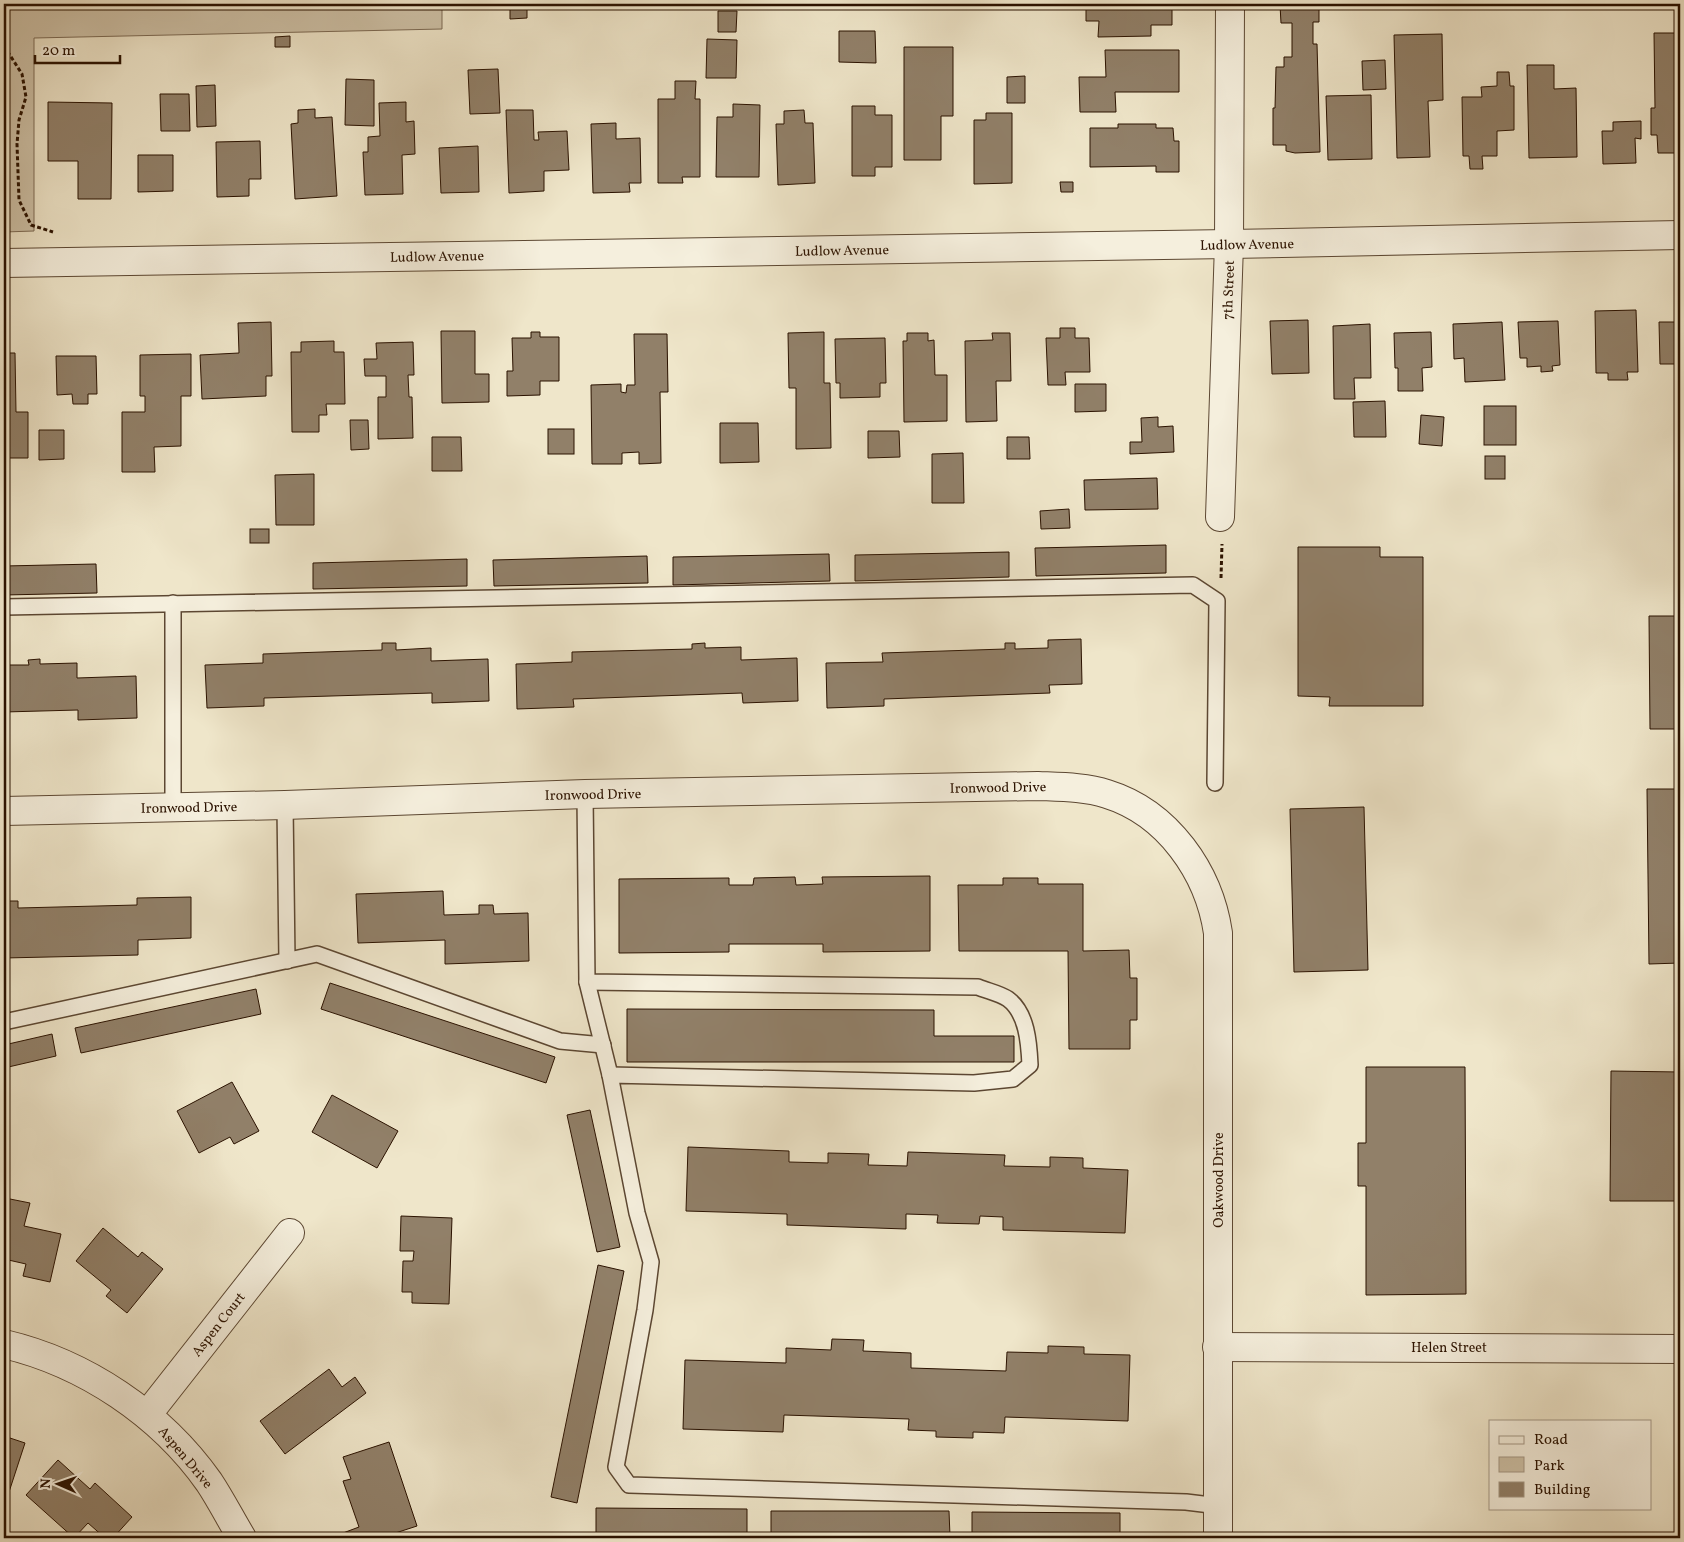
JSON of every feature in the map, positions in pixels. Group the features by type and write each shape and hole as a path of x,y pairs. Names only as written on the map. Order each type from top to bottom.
{"street":[{"name":"7th Street","path":"1220,517 1229,244 1230,4"},
{"name":"Ludlow Avenue","path":"4,263 1680,235"},
{"name":"Ironwood Drive","path":"4,811 285,805 586,794 1073,787 1107,794 1133,805 1154,818 1170,834"},
{"name":"Oakwood Drive","path":"1170,834 1187,854 1206,885 1214,909 1218,933 1218,1538"},
{"name":"Aspen Court","path":"146,1415 290,1232"},
{"name":"Aspen Drive","path":"4,1344 75,1369 117,1392 165,1430 209,1482 242,1538"},
{"name":"Helen Street","path":"1217,1346 1680,1349"}],"lane":[{"path":"4,607 1193,585 1217,600 1215,783"},
{"path":"173,603 173,807"},
{"path":"586,794 587,982 610,1076 637,1213 651,1262 645,1310 616,1467 629,1485 1176,1502 1218,1506"},
{"path":"285,805 287,961"},
{"path":"4,1022 317,954 560,1041 603,1045"},
{"path":"587,982 978,987 1008,999 1022,1016 1029,1048 1030,1065 1013,1079 974,1083 610,1076"}],"path":[{"path":"4,46 22,74 26,98 19,120 17,144 19,200 31,224 50,232 59,232"},
{"path":"1217,600 1223,569 1220,517"}],"green space":[{"path":"4,4 442,4 442,29 34,38 34,231 4,232"}],"building":[{"path":"510,4 527,4 527,18 510,19"},
{"path":"1086,4 1172,4 1172,25 1151,25 1151,36 1098,37 1099,21 1086,21"},
{"path":"1280,5 1319,5 1319,22 1313,22 1313,44 1317,44 1320,152 1295,153 1286,151 1286,145 1273,145 1276,67 1284,67 1284,57 1292,57 1292,23 1281,23"},
{"path":"718,11 737,11 736,32 718,32"},
{"path":"839,31 875,31 876,63 839,62"},
{"path":"1654,33 1680,33 1680,153 1658,153 1657,135 1651,135 1651,108 1655,108"},
{"path":"1442,34 1443,100 1428,101 1430,157 1397,158 1394,35"},
{"path":"290,36 290,47 275,47 275,37"},
{"path":"707,39 737,40 736,78 706,78"},
{"path":"904,47 953,47 953,116 941,116 941,160 904,160"},
{"path":"1105,50 1179,50 1179,92 1115,92 1116,112 1080,112 1079,77 1106,77"},
{"path":"1385,60 1386,89 1363,90 1362,61"},
{"path":"1527,65 1554,65 1554,89 1576,88 1577,157 1529,158"},
{"path":"498,69 500,113 470,114 468,70"},
{"path":"1497,72 1509,72 1510,86 1514,86 1514,130 1497,131 1497,156 1482,156 1483,169 1470,169 1469,156 1463,156 1462,97 1482,97 1481,87 1497,86"},
{"path":"1025,76 1025,103 1007,103 1007,77"},
{"path":"346,79 374,80 374,126 345,125"},
{"path":"675,81 696,81 695,99 700,99 700,177 682,177 683,183 658,183 658,99 675,99"},
{"path":"215,85 216,126 197,127 196,86"},
{"path":"160,94 189,94 190,131 161,131"},
{"path":"1371,95 1372,159 1328,160 1326,96"},
{"path":"48,102 112,103 111,199 78,199 78,161 48,161"},
{"path":"406,102 406,122 414,121 415,154 402,155 403,194 365,195 363,152 368,152 368,137 380,136 379,103"},
{"path":"733,104 760,105 759,177 716,177 717,117 733,117"},
{"path":"852,106 875,106 875,115 892,115 892,167 875,167 875,176 852,176"},
{"path":"315,109 315,118 332,117 337,196 295,199 291,124 298,123 298,110"},
{"path":"506,110 533,110 534,140 539,140 538,132 567,131 569,170 544,171 544,191 509,193"},
{"path":"804,110 805,123 813,123 815,183 778,185 776,124 784,124 784,111"},
{"path":"986,113 1012,113 1012,183 974,184 974,120 986,120"},
{"path":"1641,121 1641,139 1635,138 1636,163 1603,164 1602,131 1613,131 1613,122"},
{"path":"616,123 616,139 640,138 641,183 629,183 630,192 593,193 591,124"},
{"path":"1118,124 1156,124 1156,128 1173,128 1174,141 1179,141 1179,172 1156,172 1156,166 1090,167 1090,128 1118,128"},
{"path":"260,141 261,179 249,179 249,196 217,197 216,142"},
{"path":"478,146 479,192 441,193 439,148"},
{"path":"138,155 173,155 173,191 138,192"},
{"path":"1060,182 1073,182 1073,192 1061,192"},
{"path":"1636,310 1638,372 1627,372 1628,380 1608,380 1608,373 1596,373 1595,311"},
{"path":"1308,320 1309,373 1272,374 1270,321"},
{"path":"1558,321 1560,365 1552,366 1553,371 1541,372 1541,366 1527,367 1527,358 1520,358 1518,322"},
{"path":"271,322 272,376 266,376 266,396 202,399 200,355 239,353 238,323"},
{"path":"1502,322 1505,380 1465,382 1464,358 1454,359 1453,324"},
{"path":"1659,322 1680,322 1680,380 1677,380 1676,364 1660,364"},
{"path":"1370,324 1371,378 1354,378 1355,399 1334,399 1333,326"},
{"path":"1060,328 1075,328 1075,338 1089,338 1090,372 1065,372 1066,385 1048,385 1046,338 1060,338"},
{"path":"441,331 475,331 475,374 489,374 489,402 442,403"},
{"path":"531,332 540,332 540,337 559,337 559,381 540,381 540,395 507,396 507,371 513,371 512,338 531,338"},
{"path":"824,332 824,383 830,383 831,448 796,449 796,388 789,388 788,333"},
{"path":"1431,332 1432,367 1422,368 1423,391 1398,391 1398,368 1395,368 1394,333"},
{"path":"907,333 928,333 928,341 934,340 935,375 947,375 947,421 904,422 903,341 907,341"},
{"path":"992,333 1010,333 1011,381 996,381 997,421 966,422 965,341 993,340"},
{"path":"634,334 667,334 668,392 660,392 661,463 639,464 639,452 622,453 622,464 592,464 591,385 621,384 621,392 626,393 627,385 635,385"},
{"path":"885,338 886,383 880,383 880,397 840,398 840,383 836,383 835,339"},
{"path":"334,341 334,352 344,352 345,404 326,404 327,415 319,415 319,432 292,432 291,352 301,352 301,342"},
{"path":"413,342 414,375 408,375 409,397 412,397 413,438 378,439 378,397 386,397 386,376 365,376 364,359 377,359 376,343"},
{"path":"4,353 15,353 16,412 28,412 28,458 4,458"},
{"path":"191,354 191,396 181,396 181,446 154,447 155,472 122,472 122,412 145,412 145,396 140,396 140,355"},
{"path":"56,356 96,356 97,394 88,394 88,404 73,404 72,394 57,395"},
{"path":"1075,384 1106,384 1106,411 1075,412"},
{"path":"1385,401 1386,437 1354,437 1353,402"},
{"path":"1484,406 1516,406 1516,445 1484,445"},
{"path":"1421,415 1444,417 1442,446 1419,444"},
{"path":"1158,417 1158,427 1173,426 1174,452 1130,454 1130,442 1142,442 1141,418"},
{"path":"350,420 368,420 369,449 351,450"},
{"path":"720,423 758,423 759,462 720,463"},
{"path":"548,429 574,429 574,454 548,454"},
{"path":"39,430 64,430 64,459 39,460"},
{"path":"868,431 899,431 900,457 868,458"},
{"path":"432,437 461,437 462,471 432,471"},
{"path":"1007,437 1029,437 1030,459 1007,459"},
{"path":"963,453 964,503 932,503 932,454"},
{"path":"1485,456 1505,456 1505,479 1485,479"},
{"path":"314,474 314,525 276,525 275,475"},
{"path":"1157,478 1158,509 1085,510 1084,480"},
{"path":"1069,509 1070,528 1041,529 1040,511"},
{"path":"250,529 269,529 269,543 250,543"},
{"path":"1166,545 1166,573 1036,576 1035,548"},
{"path":"1298,547 1380,547 1380,557 1423,557 1423,706 1329,706 1330,697 1298,696"},
{"path":"1009,552 1009,577 855,581 855,555"},
{"path":"829,554 830,581 673,585 673,557"},
{"path":"647,556 648,583 494,586 493,560"},
{"path":"467,559 467,586 313,589 313,563"},
{"path":"96,564 97,593 4,595 4,566"},
{"path":"1649,616 1680,616 1680,729 1650,729"},
{"path":"1081,639 1082,684 1049,685 1050,693 884,699 884,706 827,708 826,663 883,662 882,653 1005,649 1005,643 1015,643 1015,649 1048,648 1048,640"},
{"path":"382,643 396,643 396,650 431,648 431,661 488,659 489,701 432,703 432,693 264,698 264,706 207,708 205,665 263,663 263,654 382,650"},
{"path":"705,643 705,648 741,647 741,660 797,658 798,701 743,703 742,693 573,699 574,707 517,709 516,664 572,662 572,652 692,649 692,644"},
{"path":"40,659 40,664 77,663 77,678 136,676 137,718 78,720 78,710 4,712 4,665 29,665 28,660"},
{"path":"1647,789 1680,789 1680,963 1649,964"},
{"path":"1364,807 1368,970 1294,972 1290,809"},
{"path":"930,876 930,951 823,952 823,944 729,944 729,952 619,953 619,879 729,878 729,885 753,885 754,878 795,877 796,885 823,884 822,877"},
{"path":"1003,878 1038,878 1038,884 1083,884 1083,951 1129,950 1130,978 1137,978 1137,1020 1130,1020 1130,1049 1069,1049 1068,951 959,951 958,885 1003,885"},
{"path":"443,891 444,915 479,914 479,905 493,905 494,914 528,913 529,961 445,964 445,940 358,943 356,894"},
{"path":"191,897 191,938 138,940 138,955 4,958 4,901 18,901 18,908 137,905 137,898"},
{"path":"330,983 555,1057 546,1083 321,1009"},
{"path":"256,989 261,1014 81,1053 75,1028"},
{"path":"627,1009 934,1010 934,1036 1014,1036 1014,1062 627,1062"},
{"path":"52,1034 56,1056 4,1068 4,1045"},
{"path":"1366,1067 1465,1067 1466,1294 1366,1295 1366,1186 1358,1186 1358,1143 1366,1143"},
{"path":"1611,1071 1680,1072 1680,1201 1610,1201"},
{"path":"232,1082 259,1131 234,1144 230,1137 199,1153 177,1111"},
{"path":"332,1095 398,1131 377,1168 312,1132"},
{"path":"590,1110 620,1247 597,1252 567,1115"},
{"path":"688,1147 789,1151 789,1162 828,1163 828,1153 869,1154 868,1165 907,1166 908,1152 1005,1155 1004,1166 1050,1167 1050,1157 1083,1158 1083,1168 1128,1170 1125,1233 1003,1230 1003,1217 980,1216 979,1224 937,1223 938,1215 906,1214 906,1229 787,1225 787,1214 686,1211"},
{"path":"5,1198 30,1203 24,1226 61,1234 50,1282 23,1276 26,1264 4,1259"},
{"path":"401,1216 452,1218 449,1304 412,1303 412,1292 402,1292 403,1261 413,1261 414,1251 400,1251"},
{"path":"103,1228 138,1257 142,1252 163,1269 127,1313 106,1296 111,1290 76,1261"},
{"path":"598,1265 624,1271 577,1503 551,1497"},
{"path":"832,1339 864,1340 863,1351 911,1353 911,1368 1006,1371 1007,1352 1048,1353 1048,1346 1084,1347 1084,1354 1130,1355 1128,1421 1005,1417 1004,1433 973,1432 973,1438 936,1437 936,1431 908,1430 909,1419 784,1415 783,1432 683,1429 685,1360 786,1363 786,1348 831,1350"},
{"path":"329,1369 342,1387 355,1377 366,1393 285,1454 260,1421"},
{"path":"4,1436 25,1443 9,1492 4,1490"},
{"path":"389,1442 417,1526 380,1538 336,1538 335,1536 359,1527 343,1481 351,1479 343,1457"},
{"path":"58,1460 90,1489 95,1483 132,1517 113,1538 105,1538 88,1523 74,1538 26,1495"},
{"path":"596,1508 747,1509 747,1535 596,1534"},
{"path":"771,1511 949,1511 950,1536 771,1536"},
{"path":"972,1512 1120,1513 1120,1538 972,1538"}]}
